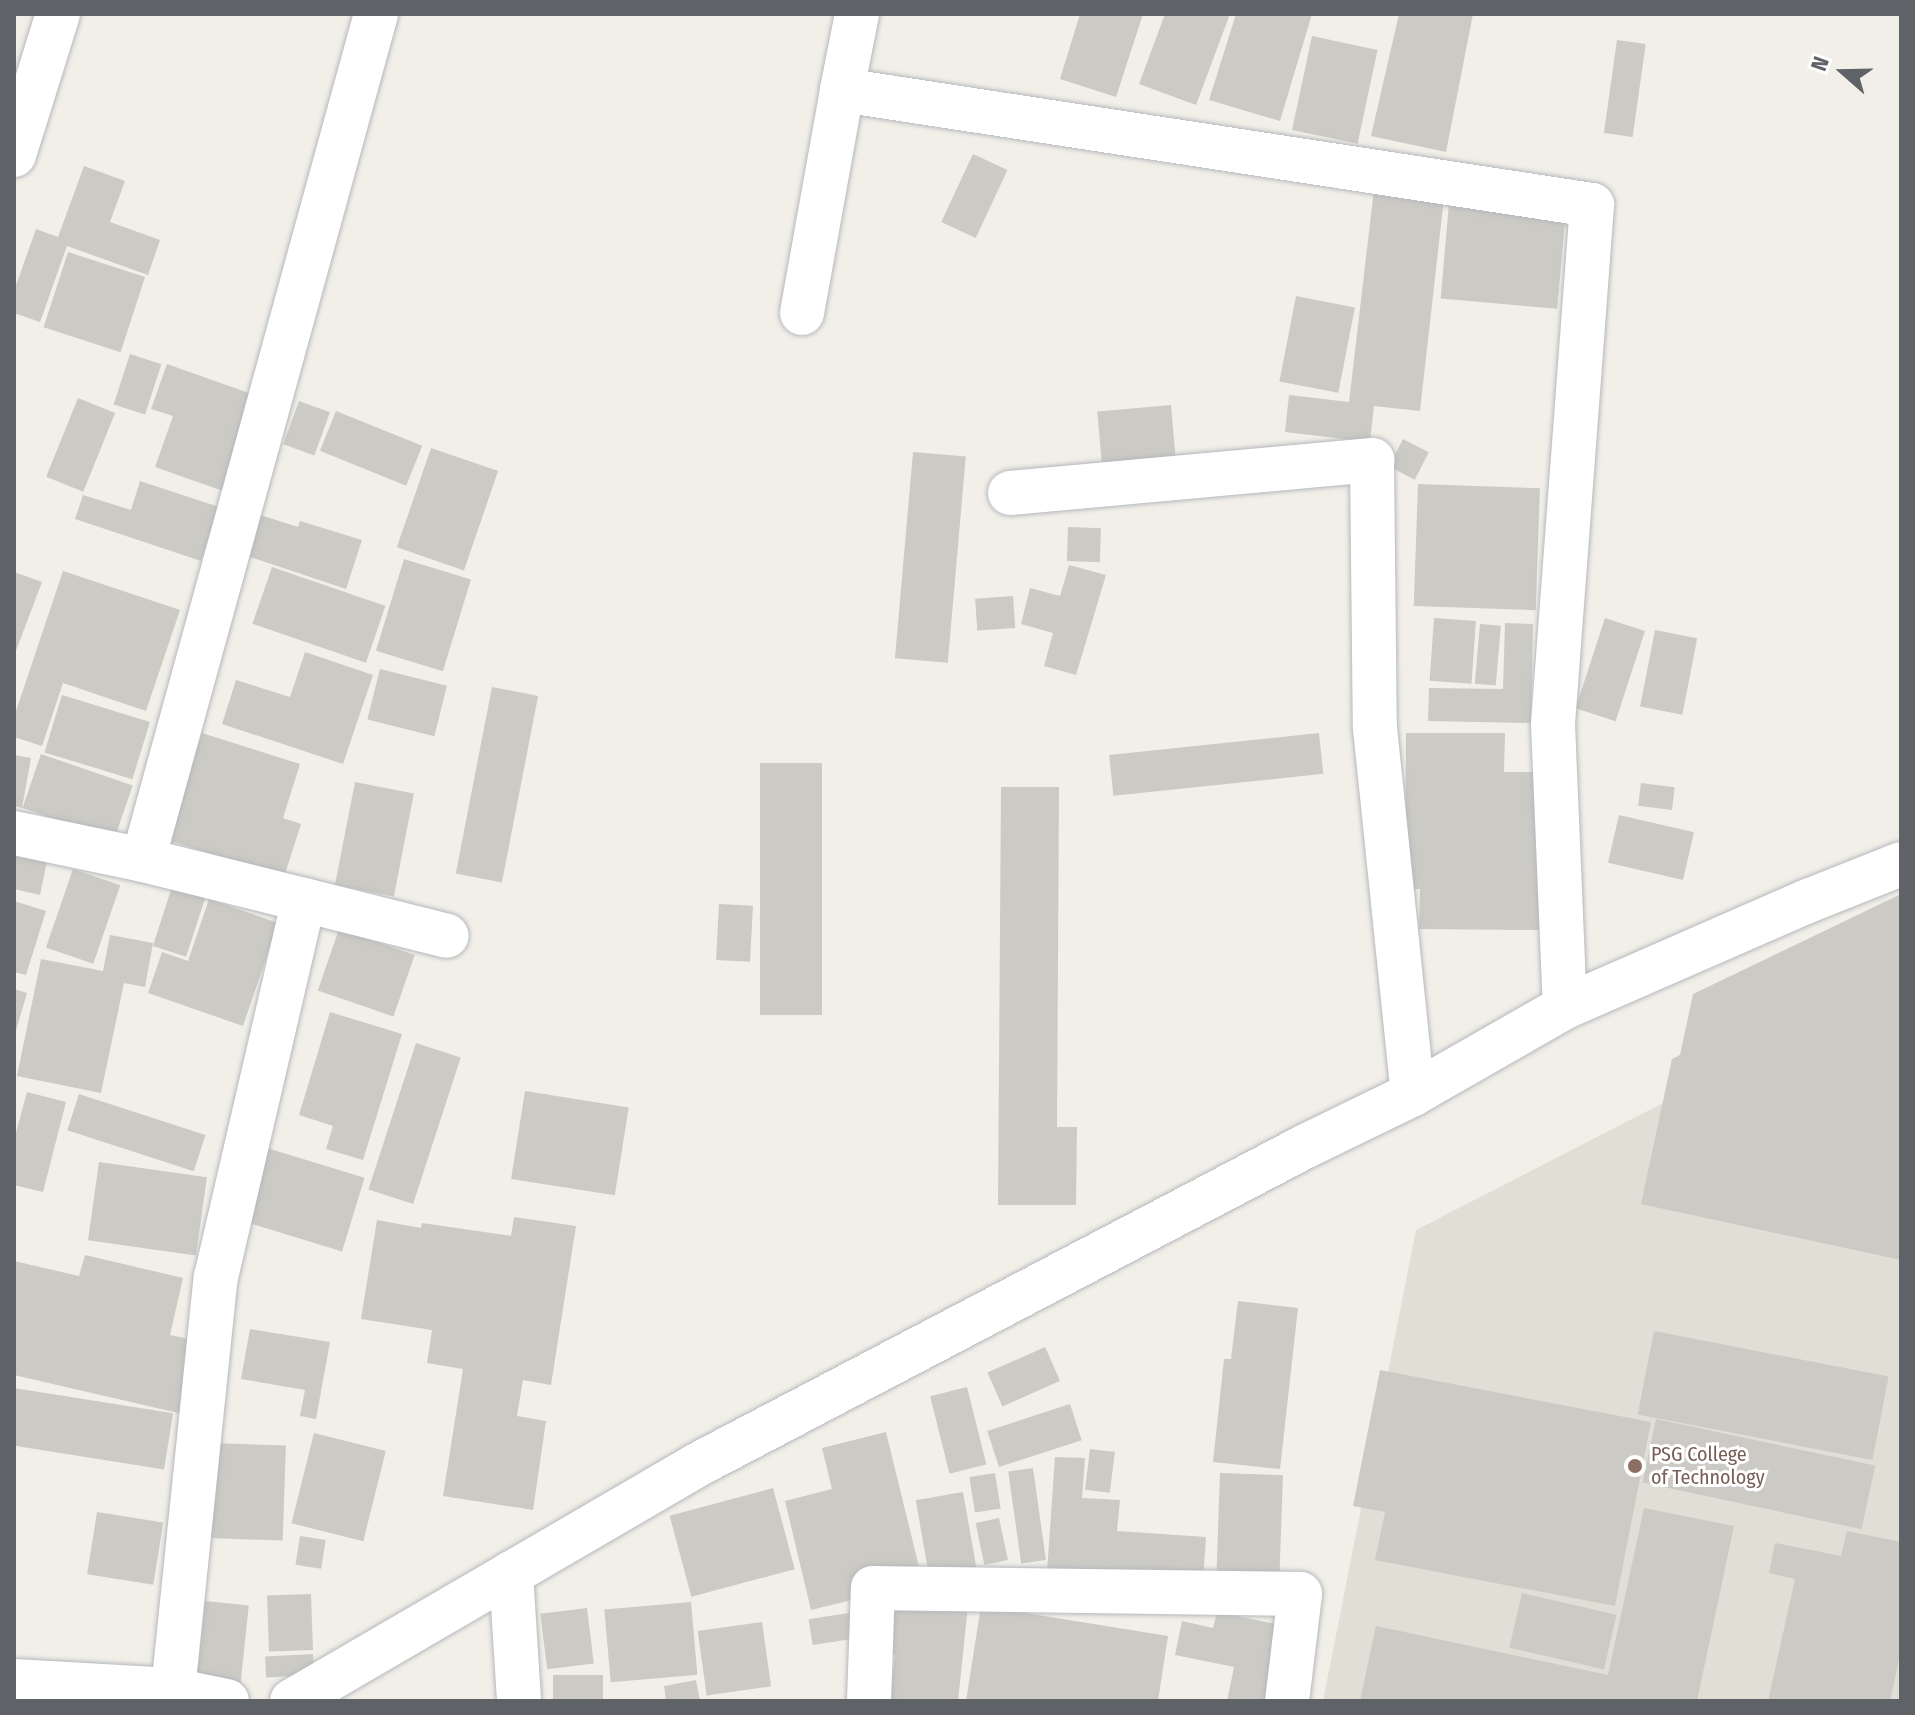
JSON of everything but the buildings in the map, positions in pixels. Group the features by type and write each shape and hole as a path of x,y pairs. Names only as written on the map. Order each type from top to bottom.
{"street":[{"path":"14,155 58,14"},
{"path":"143,860 376,14"},
{"path":"802,313 857,14"},
{"path":"842,90 1592,205 1553,724 1565,1007"},
{"path":"1010,493 1372,460 1375,728 1413,1094"},
{"path":"14,833 143,860 447,936"},
{"path":"292,1701 697,1465 1306,1146 1413,1094 1565,1007 1901,864"},
{"path":"173,1690 216,1277 304,900"},
{"path":"511,1573 519,1701"},
{"path":"869,1701 873,1588 1300,1594 1287,1701"},
{"path":"14,1681 173,1690 227,1701"}],"shaded area":[{"name":"PSG College of Technology","path":"1901,981 1901,1701 1323,1701 1416,1230"}],"place":[{"name":"PSG College of Technology","path":"1635,1466"}]}
